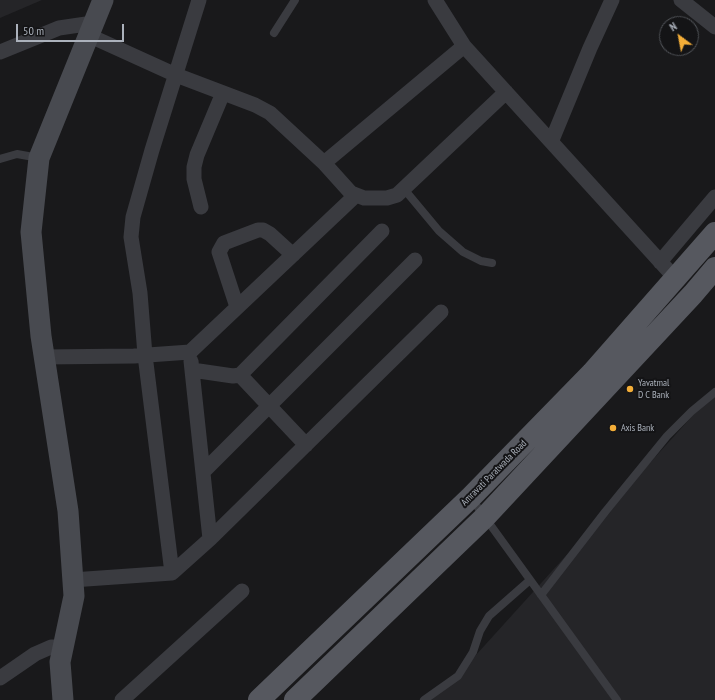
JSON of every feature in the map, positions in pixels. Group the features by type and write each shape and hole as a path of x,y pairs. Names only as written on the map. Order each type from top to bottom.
{"main road":[{"path":"63,700 60,662 74,596 68,511 44,357 32,232 39,158 103,0"},
{"name":"Amravati Paratwada Road","path":"259,700 471,497 592,373 715,233"},
{"path":"295,700 485,517 715,268"}],"street":[{"path":"172,573 145,355 140,292 131,237 133,217 152,150 199,0"},
{"path":"435,0 464,46 552,140 676,279"},
{"path":"552,140 590,48 612,0"},
{"path":"681,0 715,27"},
{"path":"0,52 59,28 91,29 176,75 256,106 270,113 324,163 351,193 364,198 388,198 404,189 506,92"},
{"path":"324,163 464,46"},
{"path":"201,207 194,180 194,167 197,155 223,93"},
{"path":"44,357 145,355 190,352 356,195"},
{"path":"660,262 715,197"},
{"path":"237,307 219,252 224,243 258,230 263,230 270,234 293,255"},
{"path":"192,370 233,376 240,374 382,231"},
{"path":"203,472 415,260"},
{"path":"72,580 172,573 210,539 441,312"},
{"path":"190,352 210,539"},
{"path":"240,374 268,406 306,444"},
{"path":"122,700 242,591"},
{"path":"0,678 35,654 51,647 64,647"}],"lane":[{"path":"274,34 295,0"},
{"path":"0,159 17,154 39,158"},
{"path":"404,189 439,231 463,252 481,261 492,263"},
{"path":"541,595 605,512 667,436 692,411 715,392"},
{"path":"471,497 617,700"},
{"path":"424,700 458,676 473,652 480,631 489,616 530,580"}],"shaded area":[{"path":"0,0 42,0 0,18"},
{"path":"715,391 715,700 425,700 466,666"}],"place":[{"name":"Yavatmal D C Bank","path":"630,389"},
{"name":"Axis Bank","path":"613,428"}]}
